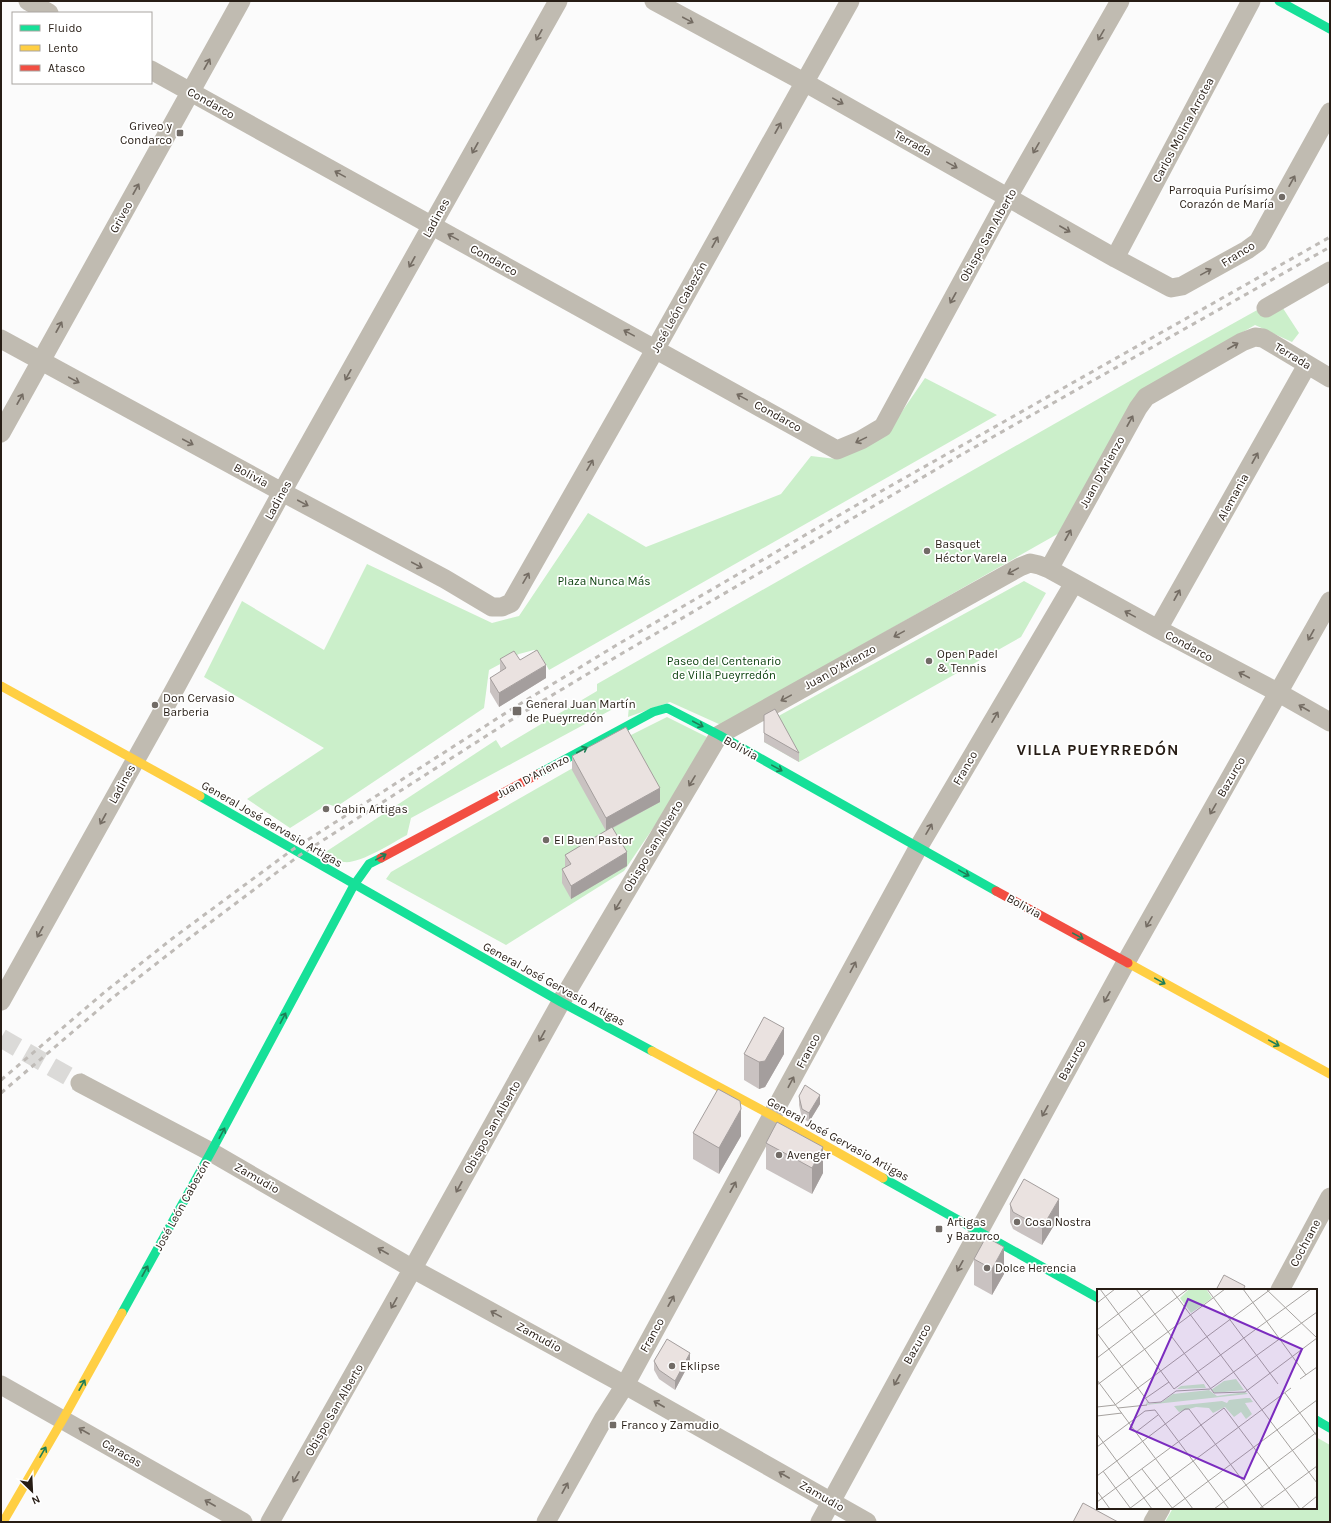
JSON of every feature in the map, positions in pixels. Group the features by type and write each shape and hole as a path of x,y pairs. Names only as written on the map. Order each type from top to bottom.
{"street":[{"path":"28,1 47,12"},
{"name":"Griveo","path":"1,433 241,1"},
{"name":"Ladines","path":"1,1001 136,760 282,492 558,1"},
{"name":"Terrada","path":"654,1 804,82 1115,258 1171,288"},
{"name":"José León Cabezón","path":"502,607 511,603 656,348 850,1"},
{"name":"Obispo San Alberto","path":"837,450 861,440 883,427 1008,197 1120,1"},
{"name":"Carlos Molina Arrotea","path":"1115,258 1251,1"},
{"path":"1279,1 1330,29"},
{"name":"Condarco","path":"152,71 656,348 837,450"},
{"name":"Franco","path":"1171,288 1182,286 1247,250 1258,242 1330,112"},
{"path":"1266,308 1330,271"},
{"name":"Terrada","path":"1255,337 1264,338 1330,378"},
{"name":"Juan D’Arienzo","path":"354,885 369,864 653,712 667,708 719,735 1020,567 1030,563 1039,565 1049,570 1138,408 1146,397 1242,342 1255,337"},
{"name":"Bolivia","path":"1,339 438,576 492,607 502,607"},
{"name":"Alemania","path":"1158,629 1308,365"},
{"name":"Condarco","path":"1049,570 1279,693 1330,722"},
{"name":"Franco","path":"546,1522 604,1418 625,1384 773,1116 918,848 1074,583"},
{"name":"Bazurco","path":"820,1522 1126,962 1330,601"},
{"name":"General José Gervasio Artigas","path":"1,686 136,760 561,1002 773,1116 1097,1297"},
{"name":"Obispo San Alberto","path":"270,1522 561,1002 719,735"},
{"name":"Bolivia","path":"719,735 918,848 1330,1074"},
{"name":"José León Cabezón","path":"3,1522 63,1419 212,1152 354,885"},
{"name":"Zamudio","path":"83,1072 194,1132 212,1152 183,1152 71,1090 68,1081 74,1074 83,1072"},
{"name":"Zamudio","path":"80,1083 212,1152 413,1268 625,1384 867,1522"},
{"name":"Cochrane","path":"1281,1289 1330,1197"},
{"name":"Caracas","path":"1,1385 243,1522"},
{"path":"1317,1421 1330,1428"},
{"path":"1153,1522 1160,1509"}],"green space":[{"name":"Paseo del Centenario de Villa Pueyrredón","path":"1277,299 1299,333 1292,342 1255,325 1138,393 1061,532 721,725 670,702 628,717 629,706 624,703 411,818 407,835 376,852 351,862 339,861 324,853 496,740 501,748 597,691 597,684"},
{"name":"Plaza Nunca Más","path":"925,378 997,415 549,670 540,654 534,650 519,654 489,670 484,708 336,807 328,804 290,828 247,799 324,748 204,677 242,601 324,650 367,564 492,623 519,616 588,513 646,547 781,494 811,456 836,459 890,429"},
{"name":"Open Padel & Tennis","path":"1024,581 1046,593 1021,637 799,762 764,742 764,724"},
{"name":"El Buen Pastor","path":"667,717 707,737 666,809 624,871 506,945 386,879 391,872 627,737"},
{"path":"1317,1438 1330,1445 1330,1522 1165,1522 1172,1509 1317,1509"}],"building":[{"path":"537,650 546,665 499,693 490,678 506,668 500,659 514,651 520,660"},
{"path":"775,709 799,753 764,733 764,715"},
{"path":"626,727 660,788 606,818 572,756"},
{"path":"612,827 627,852 571,886 562,869 571,864 565,855"},
{"path":"764,1017 784,1028 765,1061 759,1062 744,1054"},
{"path":"805,1085 820,1095 809,1113 802,1109 799,1096"},
{"path":"718,1089 740,1101 741,1109 719,1148 693,1133"},
{"path":"777,1122 823,1147 812,1168 766,1143"},
{"path":"1024,1179 1059,1199 1042,1228 1013,1212 1010,1204"},
{"path":"986,1237 1004,1247 992,1269 974,1259"},
{"path":"1224,1275 1245,1286 1244,1289 1217,1289"},
{"name":"Eklipse","path":"667,1339 690,1353 675,1381 659,1370 654,1361"},
{"path":"1083,1503 1118,1522 1073,1522"}],"tunnel":[{"path":"1,1038 80,1083"}],"railway":[{"path":"1,1080 106,991 173,938 292,850 515,707 615,646 848,510 1330,237"},
{"path":"1,1093 111,999 300,855 519,715 959,456 1330,247"}],"traffic: fast":[{"path":"1279,1 1330,29"},
{"path":"538,774 653,712 667,708 719,735 996,891"},
{"path":"200,796 561,1002 652,1051"},
{"path":"122,1313 211,1152 354,885 369,864 381,858"},
{"path":"883,1178 1097,1297"},
{"path":"1317,1421 1330,1428"}],"traffic: slow":[{"path":"1,686 200,796"},
{"path":"1128,963 1330,1074"},
{"path":"652,1051 773,1116 883,1178"},
{"path":"3,1522 122,1313"}],"traffic: jam":[{"path":"381,858 538,774"},
{"path":"996,891 1128,963"}],"place":[{"name":"Griveo y Condarco","path":"180,133"},
{"name":"Parroquia Purísimo Corazón de María","path":"1282,197"},
{"name":"Basquet Héctor Varela","path":"927,551"},
{"name":"Open Padel & Tennis","path":"929,661"},
{"name":"Don Cervasio Barberia","path":"155,705"},
{"name":"General Juan Martín de Pueyrredón","path":"517,711"},
{"name":"Cabin Artigas","path":"326,809"},
{"name":"El Buen Pastor","path":"546,840"},
{"name":"Avenger","path":"779,1155"},
{"name":"Cosa Nostra","path":"1017,1222"},
{"name":"Artigas y Bazurco","path":"939,1229"},
{"name":"Dolce Herencia","path":"987,1268"},
{"name":"Eklipse","path":"672,1366"},
{"name":"Franco y Zamudio","path":"613,1425"}],"district":[{"name":"VILLA PUEYRREDÓN","path":"1098,749"}]}
